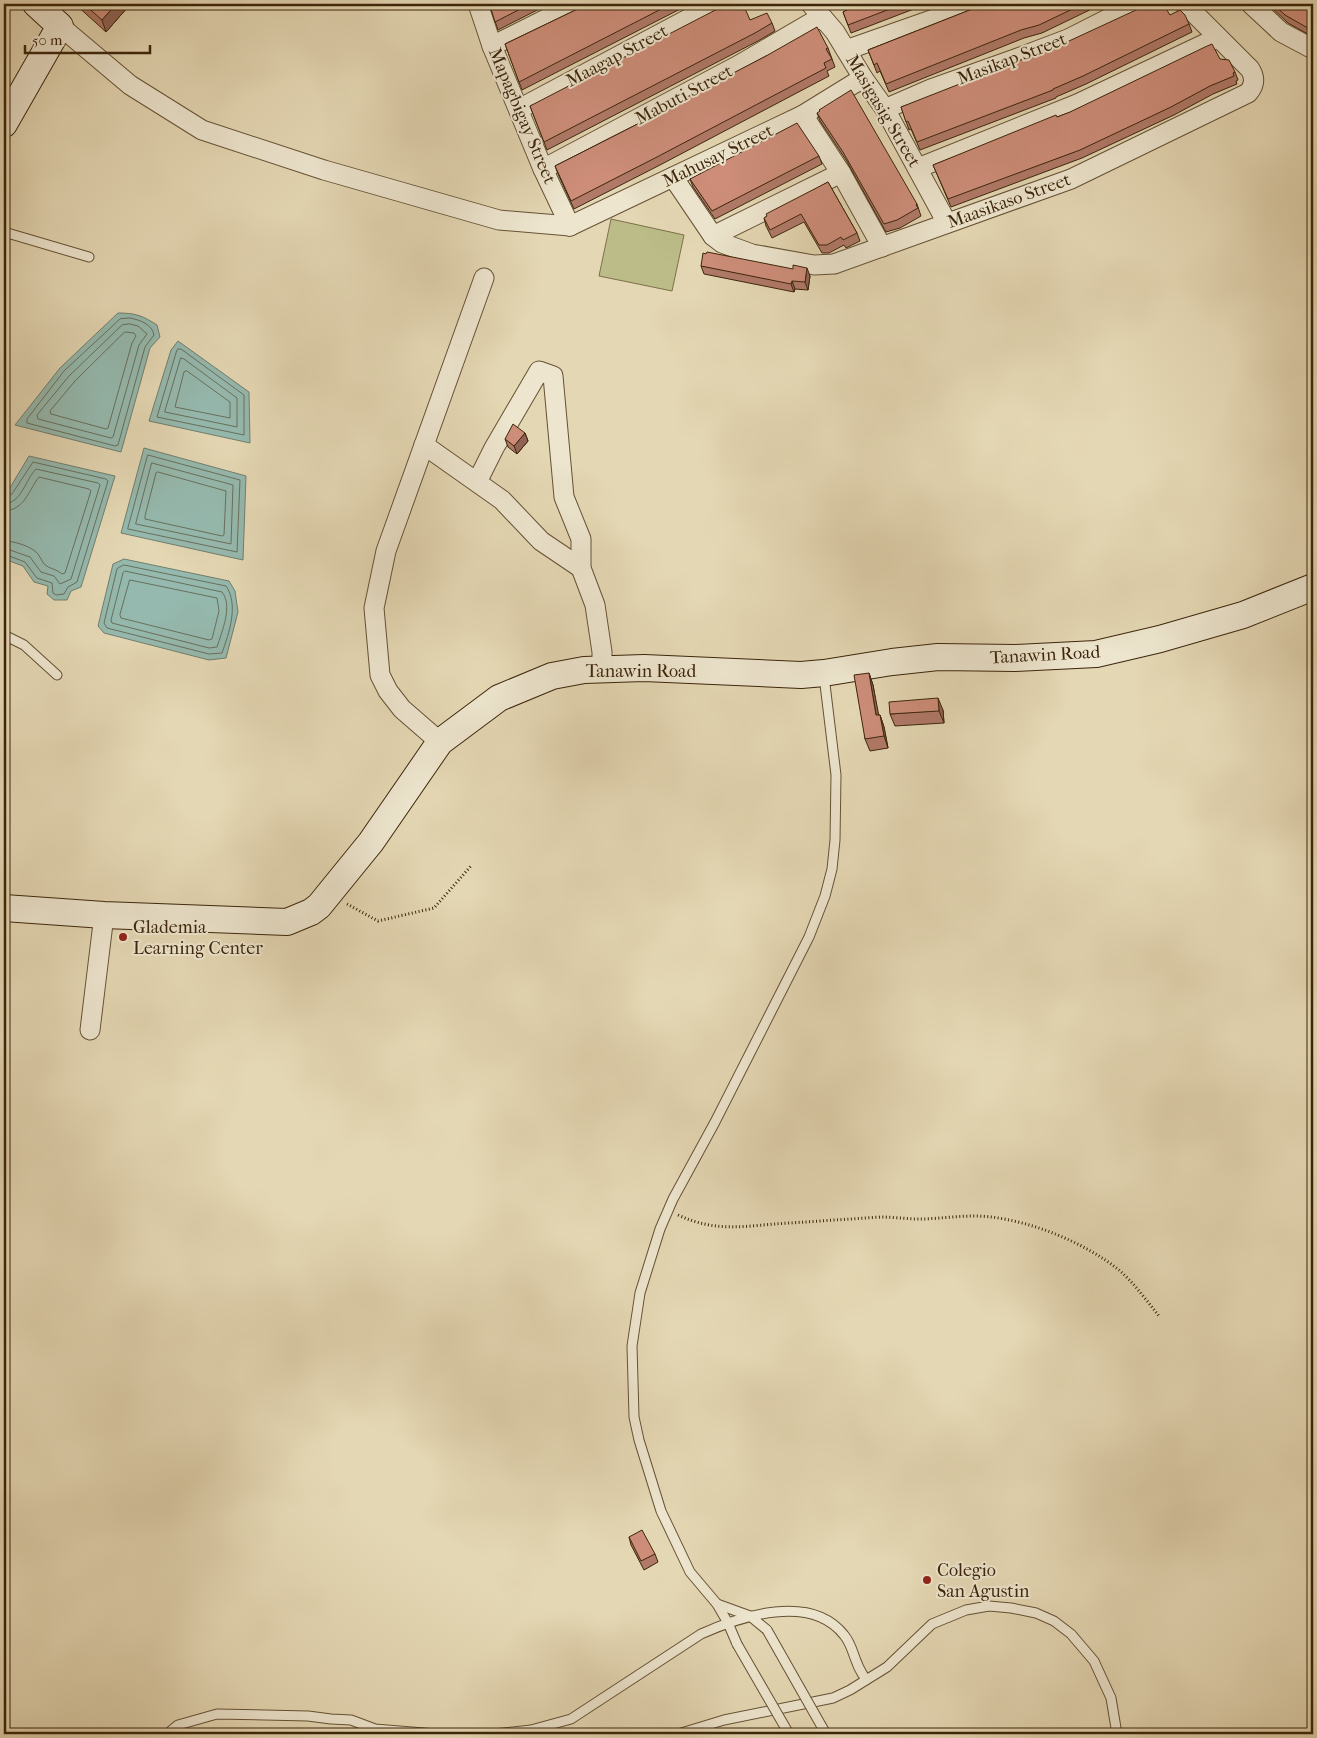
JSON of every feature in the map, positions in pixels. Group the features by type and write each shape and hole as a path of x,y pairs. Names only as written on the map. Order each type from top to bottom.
{"street":[{"path":"36,4 130,86 202,130 324,170 499,220 570,226"},
{"name":"Mapagbigay Street","path":"478,4 492,46 518,109 543,169 570,226"},
{"path":"492,46 576,4"},
{"name":"Maagap Street","path":"518,109 716,4"},
{"path":"846,50 972,4"},
{"name":"Masikap Street","path":"885,109 931,89 1068,39 1137,4"},
{"name":"Maasikaso Street","path":"674,177 713,236 722,243 752,254 814,265 834,264 882,248 1071,179 1248,93 1254,76 1250,69 1185,4"},
{"path":"1251,4 1281,32 1313,49"},
{"name":"Masigasig Street","path":"816,10 835,32 863,78 885,109 947,223"},
{"name":"Mabuti Street","path":"543,169 739,65 816,10"},
{"path":"4,124 60,26"},
{"path":"918,168 1077,104 1217,38"},
{"name":"Mahusay Street","path":"570,226 803,115 863,78"},
{"path":"803,115 841,173 882,248"},
{"path":"713,236 841,173"},
{"path":"440,742 402,709 388,691 380,675 374,608 386,551 484,278"},
{"path":"477,482 494,448 539,372 553,376 564,497 581,539 581,568 595,605 602,652 602,668"},
{"path":"424,445 502,500 541,541 581,568"},
{"name":"Tanawin Road","path":"4,908 288,922 311,912 329,893 371,842 440,742 499,698 552,676 602,668 801,675 938,657 1015,658 1096,654 1160,640 1243,615 1313,587"},
{"path":"90,1030 104,914"}],"lane":[{"path":"4,232 89,257"},
{"path":"4,635 24,645 57,675"},
{"path":"789,1734 737,1644 717,1604 690,1572 661,1511 639,1440 634,1417 632,1365 634,1322 640,1293 668,1210 809,937 825,896 832,869 835,840 836,775 824,673"},
{"path":"717,1604 750,1616 768,1630 826,1734"},
{"path":"678,1734 724,1720 833,1698 850,1690 887,1667 932,1624 947,1616 989,1606 1036,1613 1054,1621 1071,1634 1094,1661 1111,1698 1117,1734"},
{"path":"494,1734 531,1730 571,1719 701,1634 750,1616 790,1612 815,1615 829,1621 846,1637 866,1680"},
{"path":"167,1734 178,1725 217,1714 308,1716 351,1720 375,1731 436,1734"}],"path":[{"path":"329,893 378,921 386,920 434,908 471,866"},
{"path":"668,1210 688,1220 720,1228 882,1217 919,1219 951,1216 990,1217 1035,1227 1089,1249 1120,1271 1159,1316"}],"green space":[{"path":"611,219 684,235 672,291 599,276"}],"water":[{"path":"118,313 135,314 152,322 157,325 160,337 150,348 121,452 15,425 60,368"},
{"path":"178,341 249,392 250,443 149,421 171,350"},
{"path":"144,448 246,476 243,560 121,533"},
{"path":"29,456 115,476 81,587 71,591 67,600 54,600 47,594 48,586 34,582 23,566 4,559 4,493 8,491"},
{"path":"124,559 229,581 235,591 238,612 226,658 209,660 104,633 98,626 113,564"}],"building":[{"path":"84,4 116,4 102,20"},
{"path":"495,4 530,4 495,22 490,6"},
{"path":"588,4 671,4 519,82 505,44"},
{"path":"727,4 743,4 750,20 767,13 772,23 544,142 530,106"},
{"path":"858,4 903,4 848,25 843,12"},
{"path":"985,4 1083,4 1039,25 1021,30 886,84 877,63 874,65 868,50"},
{"path":"1145,4 1163,4 1170,15 1180,10 1185,15 1189,24 1053,90 917,142 908,121 906,122 901,107 1069,41"},
{"path":"1273,4 1313,4 1313,31 1285,15"},
{"path":"817,27 832,59 824,63 826,68 571,201 555,166 669,108"},
{"path":"1212,44 1220,59 1229,60 1235,72 1233,73 1234,76 1080,150 948,199 933,165 1056,115 1057,117 1070,112"},
{"path":"851,90 918,208 897,220 884,224 843,152 817,113"},
{"path":"797,123 819,156 712,211 690,179"},
{"path":"828,182 857,233 843,240 841,237 827,245 819,245 801,214 770,230 764,218 767,216 766,214"},
{"path":"707,252 793,269 793,265 807,268 805,282 792,281 791,284 701,266 703,253 706,254"},
{"path":"513,424 525,433 514,446 505,439"},
{"path":"869,673 876,715 880,715 884,736 865,739 854,675"},
{"path":"938,698 939,711 890,714 889,702"},
{"path":"642,1530 655,1554 641,1561 629,1537"}],"place":[{"name":"Glademia Learning Center","path":"123,937"},
{"name":"Colegio San Agustin","path":"927,1580"}]}
